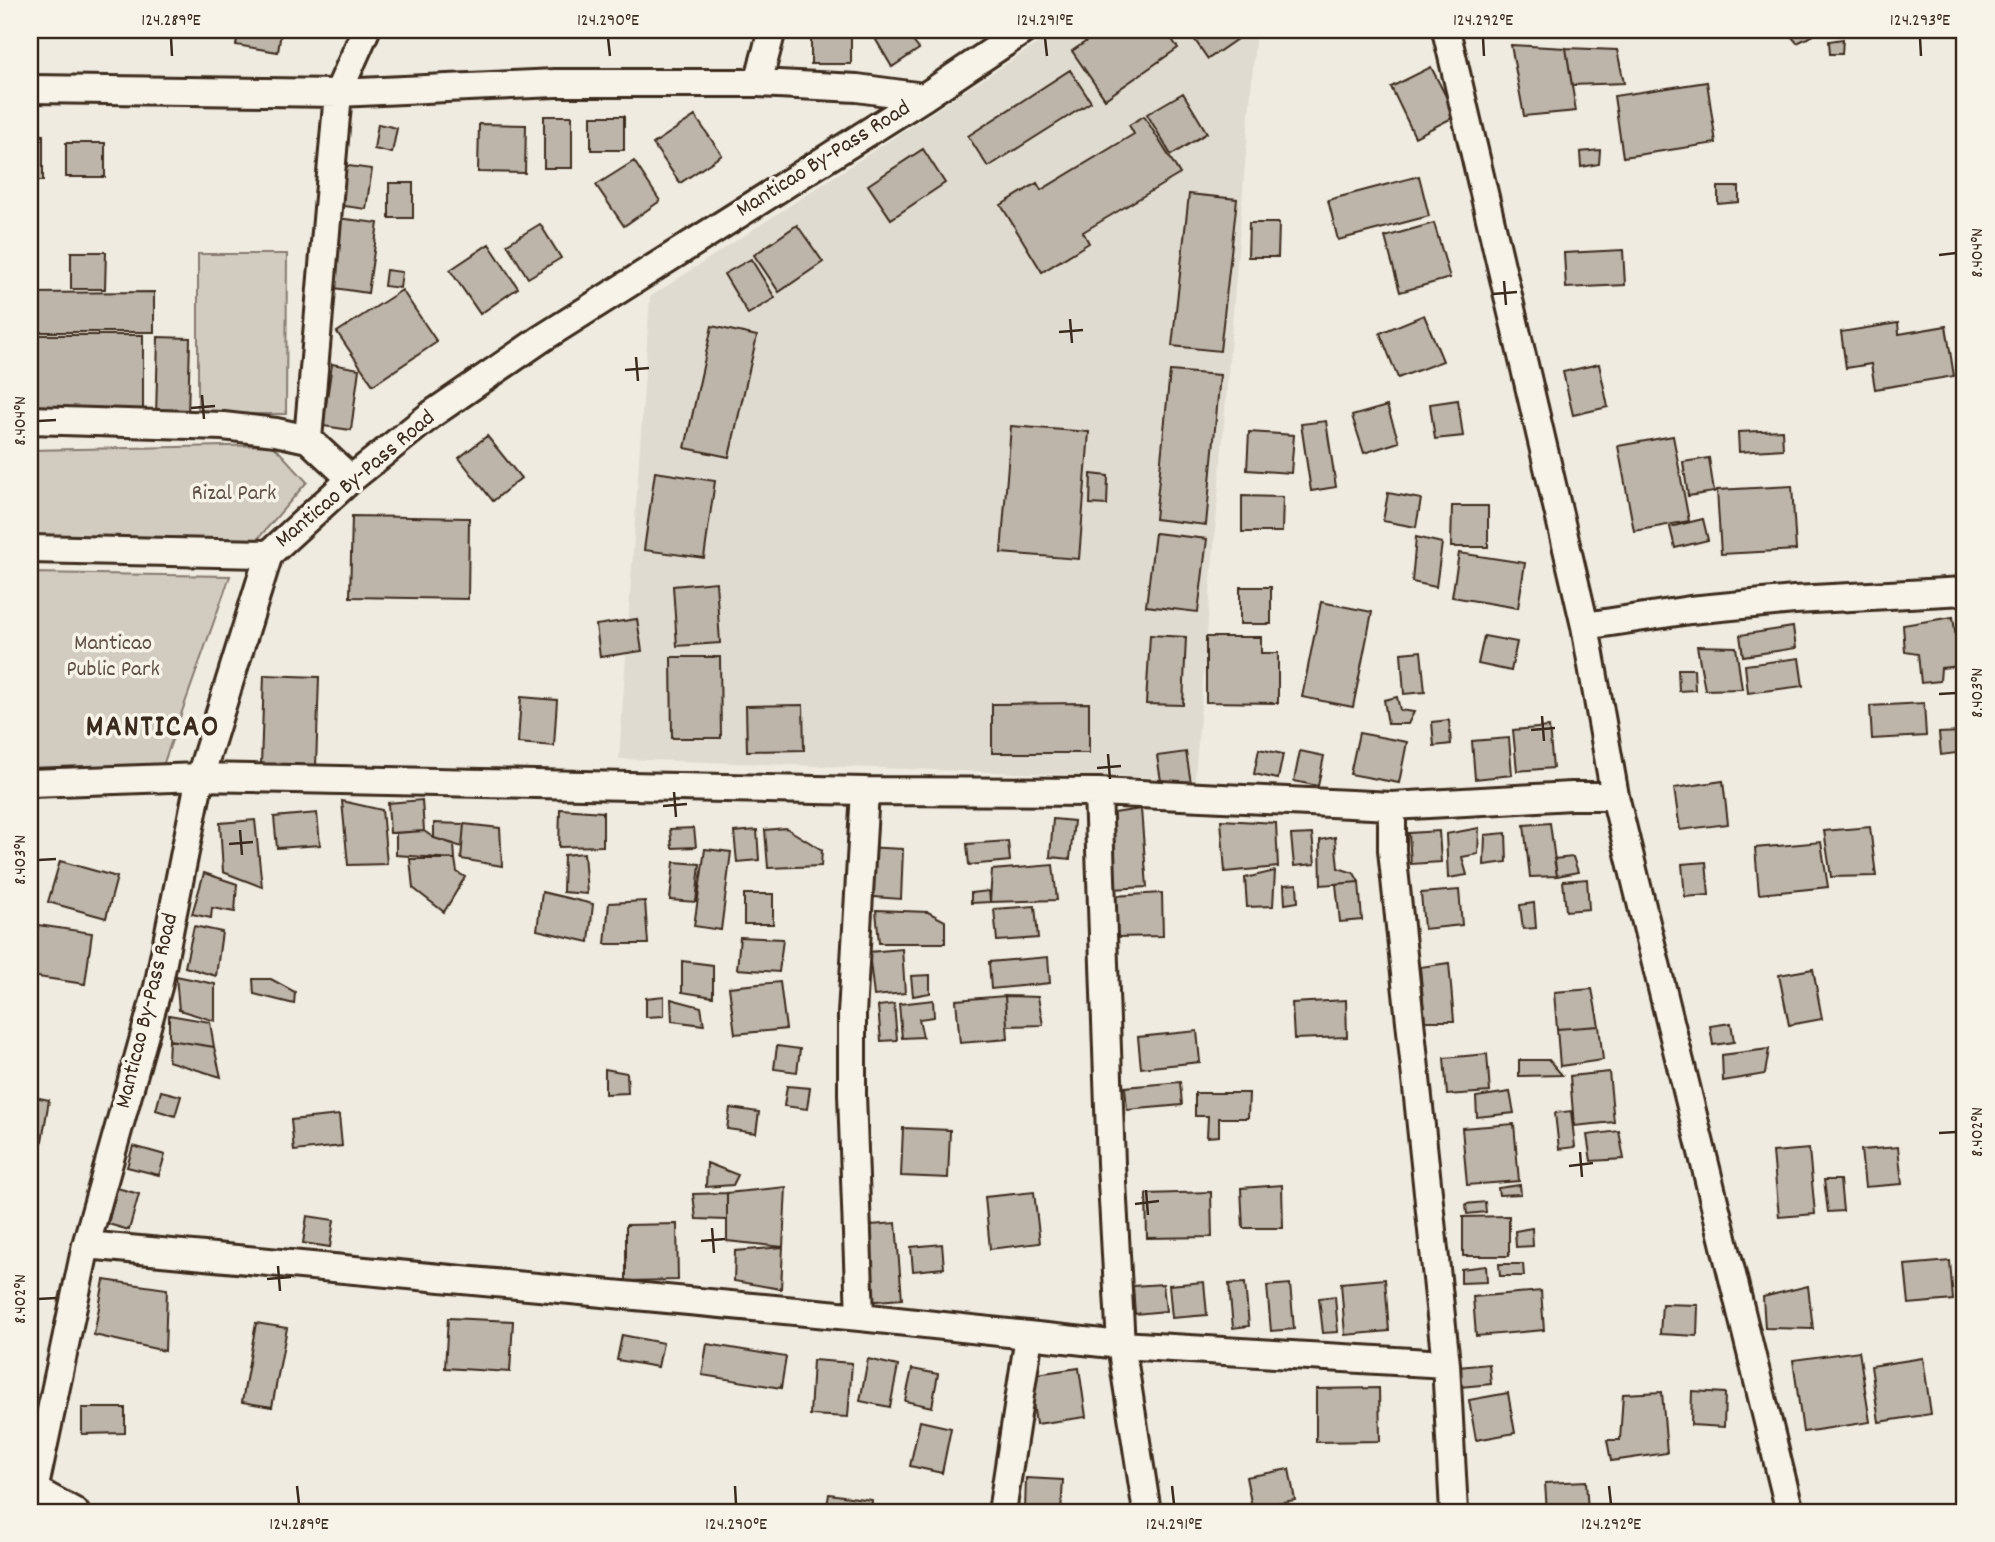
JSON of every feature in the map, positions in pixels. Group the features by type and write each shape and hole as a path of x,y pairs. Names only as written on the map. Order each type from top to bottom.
{"street":[{"path":"308,439 338,93 366,30"},
{"path":"758,83 772,30"},
{"name":"Manticao By-Pass Road","path":"32,1500 39,1415 158,987 200,777 269,554 351,479 432,414 541,340 924,97 1024,30"},
{"path":"1446,30 1585,626 1615,796 1790,1512"},
{"path":"30,89 338,93 556,83 758,83 857,88 924,97"},
{"path":"30,420 223,426 276,432 308,439 351,479"},
{"path":"30,549 269,554"},
{"path":"1585,626 1690,610 1781,601 1965,591"},
{"path":"30,783 200,777 866,792 1098,792 1392,806 1615,796"},
{"path":"860,1317 852,1094 852,1014 866,792"},
{"path":"1098,792 1111,1164 1121,1345 1147,1512"},
{"path":"1392,806 1392,849 1446,1364 1454,1512"},
{"path":"86,1245 860,1317 1121,1345 1446,1364"},
{"path":"1003,1512 1029,1336"},
{"path":"32,1500 75,1512"}],"shaded area":[{"path":"1058,30 1256,30 1195,779 619,759 650,297"}],"green space":[{"path":"198,254 287,254 286,414 198,414"},
{"name":"Rizal Park","path":"273,445 307,482 256,541 30,536 30,450"},
{"name":"Manticao Public Park","path":"30,573 230,576 161,771 30,775"}],"building":[{"path":"239,30 281,32 278,52 236,45"},
{"path":"811,30 851,30 851,64 811,64"},
{"path":"894,30 904,30 919,49 892,67 876,40"},
{"path":"1103,30 1165,30 1178,48 1105,99 1072,51"},
{"path":"1188,30 1250,30 1208,59"},
{"path":"1786,30 1824,30 1797,43"},
{"path":"1843,39 1842,54 1830,54 1829,41"},
{"path":"1511,45 1566,48 1576,111 1524,116"},
{"path":"1566,48 1617,50 1624,83 1572,85"},
{"path":"1431,67 1456,116 1415,137 1391,87"},
{"path":"1070,70 1091,102 988,167 968,136"},
{"path":"1707,82 1716,143 1623,157 1614,96"},
{"path":"1183,93 1207,133 1171,155 1147,114"},
{"path":"544,116 572,116 572,168 544,168"},
{"path":"591,116 624,116 624,150 591,150"},
{"path":"695,116 722,155 680,183 653,144"},
{"path":"1144,116 1180,174 1083,232 1089,243 1042,272 1001,205 1037,183 1041,190 1134,134 1129,125"},
{"path":"378,124 397,128 392,153 374,149"},
{"path":"479,124 526,125 525,173 478,172"},
{"path":"30,134 43,135 43,181 30,181"},
{"path":"66,143 105,143 105,177 66,177"},
{"path":"923,149 945,183 891,219 868,185"},
{"path":"1600,150 1599,164 1581,167 1580,152"},
{"path":"634,161 660,201 624,226 596,185"},
{"path":"341,165 372,169 366,209 336,205"},
{"path":"1419,176 1429,216 1338,240 1328,200"},
{"path":"389,183 413,183 413,218 389,218"},
{"path":"1718,187 1739,187 1739,202 1718,204"},
{"path":"1189,194 1237,199 1220,351 1172,346"},
{"path":"337,218 378,223 368,293 327,287"},
{"path":"1249,223 1279,223 1278,257 1248,257"},
{"path":"1434,223 1450,278 1400,292 1385,237"},
{"path":"540,224 561,258 528,278 507,244"},
{"path":"797,225 823,262 779,292 754,255"},
{"path":"489,244 518,288 480,314 450,270"},
{"path":"1623,250 1625,285 1566,288 1564,253"},
{"path":"71,252 106,252 105,289 71,289"},
{"path":"751,259 775,298 748,314 724,274"},
{"path":"386,270 402,272 400,288 384,286"},
{"path":"402,290 437,342 373,385 337,332"},
{"path":"154,292 154,332 30,332 30,293"},
{"path":"1424,315 1443,361 1398,378 1380,333"},
{"path":"1898,323 1899,334 1946,326 1954,376 1875,389 1871,364 1846,368 1841,332"},
{"path":"712,326 757,336 729,457 685,448"},
{"path":"30,335 143,335 143,416 30,416"},
{"path":"158,337 190,338 188,417 156,417"},
{"path":"332,364 359,369 351,430 323,426"},
{"path":"1599,364 1608,407 1573,415 1563,372"},
{"path":"1170,371 1220,375 1206,525 1155,519"},
{"path":"1965,385 1965,431 1963,431 1960,386"},
{"path":"1458,400 1463,436 1435,439 1430,404"},
{"path":"1387,406 1399,442 1364,453 1352,416"},
{"path":"1326,421 1336,487 1311,491 1301,424"},
{"path":"1011,426 1089,432 1079,559 1001,553"},
{"path":"1782,430 1783,449 1739,452 1738,432"},
{"path":"1249,432 1294,435 1291,473 1247,470"},
{"path":"487,436 521,478 493,501 459,458"},
{"path":"1673,436 1689,521 1634,531 1618,446"},
{"path":"1709,458 1714,492 1688,496 1683,462"},
{"path":"655,472 715,481 704,558 644,550"},
{"path":"1091,474 1108,476 1107,505 1090,504"},
{"path":"1792,486 1796,550 1721,554 1717,490"},
{"path":"1388,493 1421,499 1416,527 1383,521"},
{"path":"1242,496 1283,497 1282,532 1242,532"},
{"path":"1452,506 1488,506 1488,547 1451,547"},
{"path":"352,516 469,518 468,599 350,597"},
{"path":"1703,519 1708,540 1675,548 1670,527"},
{"path":"1155,533 1207,539 1198,612 1146,606"},
{"path":"1416,537 1442,543 1436,587 1412,582"},
{"path":"1459,553 1525,563 1518,608 1452,597"},
{"path":"716,582 720,643 677,646 673,586"},
{"path":"1240,587 1271,587 1271,624 1240,624"},
{"path":"1321,602 1372,612 1353,707 1302,697"},
{"path":"1953,617 1960,666 1941,668 1940,681 1921,683 1918,654 1905,652 1903,625"},
{"path":"637,619 642,651 600,657 596,625"},
{"path":"1793,627 1796,648 1743,656 1740,635"},
{"path":"1150,635 1186,637 1183,705 1146,704"},
{"path":"1484,636 1517,642 1511,671 1478,664"},
{"path":"1206,637 1261,637 1261,653 1278,653 1278,703 1206,702"},
{"path":"1697,646 1736,647 1742,689 1705,690"},
{"path":"1421,651 1425,692 1404,694 1401,653"},
{"path":"671,657 720,657 721,738 672,738"},
{"path":"1799,658 1803,686 1748,693 1745,665"},
{"path":"1678,669 1694,669 1695,690 1679,691"},
{"path":"264,675 319,677 316,767 261,765"},
{"path":"521,697 557,700 554,746 518,743"},
{"path":"1397,697 1400,710 1414,712 1408,724 1388,724 1384,700"},
{"path":"1089,703 1089,753 992,753 992,704"},
{"path":"1924,703 1926,736 1872,739 1870,706"},
{"path":"803,705 804,750 747,751 746,706"},
{"path":"1449,720 1451,744 1434,746 1432,722"},
{"path":"1549,727 1553,768 1517,771 1513,730"},
{"path":"1962,732 1965,752 1941,755 1939,733"},
{"path":"1359,733 1407,742 1399,783 1350,774"},
{"path":"1509,738 1512,775 1475,779 1472,741"},
{"path":"1259,749 1283,754 1278,779 1254,774"},
{"path":"1300,751 1324,756 1318,786 1294,781"},
{"path":"1186,752 1191,783 1162,787 1157,756"},
{"path":"1723,781 1728,824 1680,830 1674,788"},
{"path":"422,800 424,831 390,833 388,803"},
{"path":"342,801 382,810 387,864 348,865"},
{"path":"560,809 603,812 603,846 559,847"},
{"path":"1141,809 1147,887 1113,889 1107,814"},
{"path":"317,813 320,845 277,848 274,817"},
{"path":"1053,819 1074,821 1070,859 1050,857"},
{"path":"255,820 262,887 223,872 220,823"},
{"path":"1221,820 1276,823 1278,867 1225,872"},
{"path":"434,823 464,824 462,847 434,838"},
{"path":"1550,823 1557,876 1530,877 1524,825"},
{"path":"464,824 500,828 502,866 461,859"},
{"path":"1870,827 1876,876 1831,877 1824,831"},
{"path":"694,828 696,847 672,848 670,829"},
{"path":"786,828 822,850 821,866 768,868 765,830"},
{"path":"1479,828 1478,854 1462,857 1467,875 1448,878 1446,834"},
{"path":"757,830 759,860 737,862 734,832"},
{"path":"424,831 434,838 454,844 455,859 396,855 396,833"},
{"path":"1439,831 1441,862 1411,864 1409,833"},
{"path":"1506,833 1507,862 1484,865 1485,835"},
{"path":"1312,834 1315,864 1294,866 1291,835"},
{"path":"1335,837 1338,868 1354,873 1359,882 1321,885 1320,840"},
{"path":"1008,841 1010,861 969,865 967,844"},
{"path":"1821,842 1828,887 1759,894 1755,848"},
{"path":"863,847 903,849 901,899 860,896"},
{"path":"705,849 731,852 721,930 694,926"},
{"path":"584,853 587,894 563,892 564,855"},
{"path":"1573,857 1578,872 1557,876 1554,859"},
{"path":"410,859 455,859 457,872 465,877 444,912 413,888"},
{"path":"60,861 117,877 106,918 48,902"},
{"path":"674,862 700,864 696,902 670,900"},
{"path":"1706,862 1709,895 1685,897 1682,864"},
{"path":"1053,865 1057,900 990,902 992,870"},
{"path":"1275,871 1273,906 1247,907 1245,878"},
{"path":"204,873 237,884 235,912 212,908 211,918 192,914"},
{"path":"1587,879 1589,909 1566,911 1563,881"},
{"path":"1359,882 1362,920 1340,922 1336,884"},
{"path":"1297,884 1298,902 1285,904 1284,885"},
{"path":"1459,890 1462,925 1424,929 1421,893"},
{"path":"989,891 990,902 971,903 971,893"},
{"path":"542,892 593,904 589,942 537,930"},
{"path":"1162,893 1163,936 1117,937 1114,896"},
{"path":"744,894 773,894 773,924 744,924"},
{"path":"645,901 648,944 605,944 609,903"},
{"path":"1534,903 1536,928 1523,929 1520,905"},
{"path":"1035,906 1038,938 997,941 994,909"},
{"path":"876,910 928,912 945,921 945,943 879,943"},
{"path":"38,925 92,933 85,984 31,976"},
{"path":"194,926 222,932 216,976 185,967"},
{"path":"740,937 783,939 779,972 737,969"},
{"path":"902,949 905,993 874,996 869,952"},
{"path":"1048,957 1050,983 991,989 989,962"},
{"path":"682,961 713,965 713,997 682,992"},
{"path":"1449,963 1454,1021 1425,1021 1420,967"},
{"path":"1813,969 1822,1019 1789,1025 1779,975"},
{"path":"930,975 930,993 913,996 911,976"},
{"path":"176,976 215,984 215,1021 179,1010"},
{"path":"253,979 271,979 295,992 294,1004 254,994"},
{"path":"780,982 786,1029 735,1034 729,987"},
{"path":"1592,989 1599,1026 1557,1029 1554,992"},
{"path":"664,996 664,1016 646,1017 646,998"},
{"path":"1005,996 1008,1039 960,1043 956,1000"},
{"path":"1005,996 1038,997 1043,1025 1007,1026"},
{"path":"671,999 701,1007 704,1025 672,1021"},
{"path":"933,1000 934,1017 919,1019 923,1037 902,1038 899,1004"},
{"path":"1346,1000 1347,1037 1294,1039 1292,1003"},
{"path":"894,1004 897,1040 881,1041 878,1006"},
{"path":"169,1015 210,1022 214,1047 169,1040"},
{"path":"1731,1023 1734,1042 1713,1045 1710,1026"},
{"path":"1599,1026 1603,1060 1560,1066 1557,1029"},
{"path":"1197,1031 1200,1062 1141,1068 1138,1037"},
{"path":"169,1040 214,1047 221,1077 168,1061"},
{"path":"777,1046 800,1049 797,1072 774,1069"},
{"path":"1769,1049 1765,1074 1723,1081 1722,1055"},
{"path":"1487,1054 1490,1092 1447,1095 1444,1058"},
{"path":"1519,1060 1549,1060 1562,1075 1519,1076"},
{"path":"605,1069 627,1073 628,1093 605,1094"},
{"path":"1609,1072 1614,1122 1574,1126 1570,1076"},
{"path":"1180,1082 1182,1105 1127,1110 1125,1087"},
{"path":"787,1086 810,1088 807,1109 784,1106"},
{"path":"161,1091 181,1096 175,1116 156,1110"},
{"path":"1510,1092 1514,1113 1477,1117 1476,1097"},
{"path":"1195,1093 1249,1093 1248,1118 1219,1118 1219,1136 1207,1137 1208,1116 1195,1116"},
{"path":"30,1096 49,1100 36,1176 30,1175"},
{"path":"730,1108 759,1112 756,1133 727,1129"},
{"path":"1571,1111 1575,1147 1559,1149 1555,1113"},
{"path":"339,1115 342,1146 294,1151 291,1120"},
{"path":"1514,1124 1519,1181 1467,1185 1462,1128"},
{"path":"903,1128 950,1130 948,1178 901,1176"},
{"path":"1619,1131 1624,1159 1591,1161 1587,1135"},
{"path":"133,1146 165,1155 159,1175 127,1167"},
{"path":"1898,1147 1902,1184 1865,1187 1861,1150"},
{"path":"1809,1149 1815,1214 1779,1217 1773,1152"},
{"path":"707,1163 738,1175 733,1185 706,1187"},
{"path":"1824,1180 1840,1180 1843,1211 1828,1212"},
{"path":"1282,1185 1283,1228 1243,1228 1241,1188"},
{"path":"1520,1185 1521,1194 1499,1195 1498,1188"},
{"path":"786,1187 783,1247 727,1241 727,1193"},
{"path":"117,1188 139,1194 129,1230 108,1224"},
{"path":"1034,1192 1040,1243 990,1249 985,1197"},
{"path":"1211,1192 1212,1237 1147,1238 1146,1194"},
{"path":"727,1193 727,1220 696,1219 693,1194"},
{"path":"1485,1202 1486,1212 1467,1214 1466,1204"},
{"path":"307,1216 334,1220 330,1247 303,1243"},
{"path":"1509,1216 1509,1256 1463,1256 1463,1217"},
{"path":"896,1223 902,1299 864,1302 858,1226"},
{"path":"677,1224 678,1280 626,1281 626,1225"},
{"path":"1532,1228 1533,1246 1516,1247 1515,1231"},
{"path":"942,1244 944,1268 913,1271 911,1247"},
{"path":"783,1247 781,1289 734,1281 735,1251"},
{"path":"1950,1261 1953,1300 1909,1304 1905,1265"},
{"path":"1499,1264 1523,1264 1524,1276 1500,1276"},
{"path":"1486,1266 1487,1282 1461,1283 1461,1269"},
{"path":"1385,1279 1389,1331 1345,1335 1341,1283"},
{"path":"104,1280 167,1289 165,1351 94,1335"},
{"path":"1204,1282 1207,1315 1172,1318 1169,1285"},
{"path":"1245,1283 1249,1326 1233,1328 1229,1284"},
{"path":"1163,1284 1166,1311 1135,1314 1133,1286"},
{"path":"1290,1284 1294,1329 1271,1331 1267,1286"},
{"path":"1808,1286 1813,1329 1765,1328 1763,1297"},
{"path":"1541,1291 1544,1330 1476,1336 1473,1297"},
{"path":"1335,1296 1338,1332 1323,1333 1319,1298"},
{"path":"1662,1304 1698,1305 1697,1336 1660,1334"},
{"path":"448,1318 513,1321 510,1372 445,1368"},
{"path":"256,1323 287,1328 272,1407 242,1402"},
{"path":"622,1335 663,1343 658,1367 617,1360"},
{"path":"707,1344 786,1357 781,1388 702,1375"},
{"path":"1859,1351 1870,1422 1803,1432 1793,1360"},
{"path":"1923,1358 1931,1414 1879,1422 1871,1366"},
{"path":"868,1359 898,1366 890,1407 860,1401"},
{"path":"813,1360 852,1363 848,1417 810,1415"},
{"path":"1489,1364 1491,1384 1450,1388 1448,1368"},
{"path":"1079,1368 1086,1417 1036,1424 1029,1375"},
{"path":"912,1369 938,1374 932,1407 905,1401"},
{"path":"1379,1388 1380,1441 1316,1442 1316,1389"},
{"path":"1692,1391 1725,1393 1724,1427 1691,1425"},
{"path":"1662,1392 1667,1453 1611,1461 1607,1440 1620,1440 1623,1394"},
{"path":"1508,1393 1515,1433 1476,1440 1469,1400"},
{"path":"82,1408 125,1408 125,1433 82,1434"},
{"path":"920,1421 951,1428 942,1473 910,1466"},
{"path":"1289,1469 1295,1500 1252,1507 1246,1477"},
{"path":"1026,1478 1063,1480 1061,1512 1025,1510"},
{"path":"1586,1481 1588,1512 1547,1512 1545,1483"},
{"path":"829,1494 872,1500 871,1512 826,1512"}],"district":[{"name":"MANTICAO","path":"153,729"}]}
